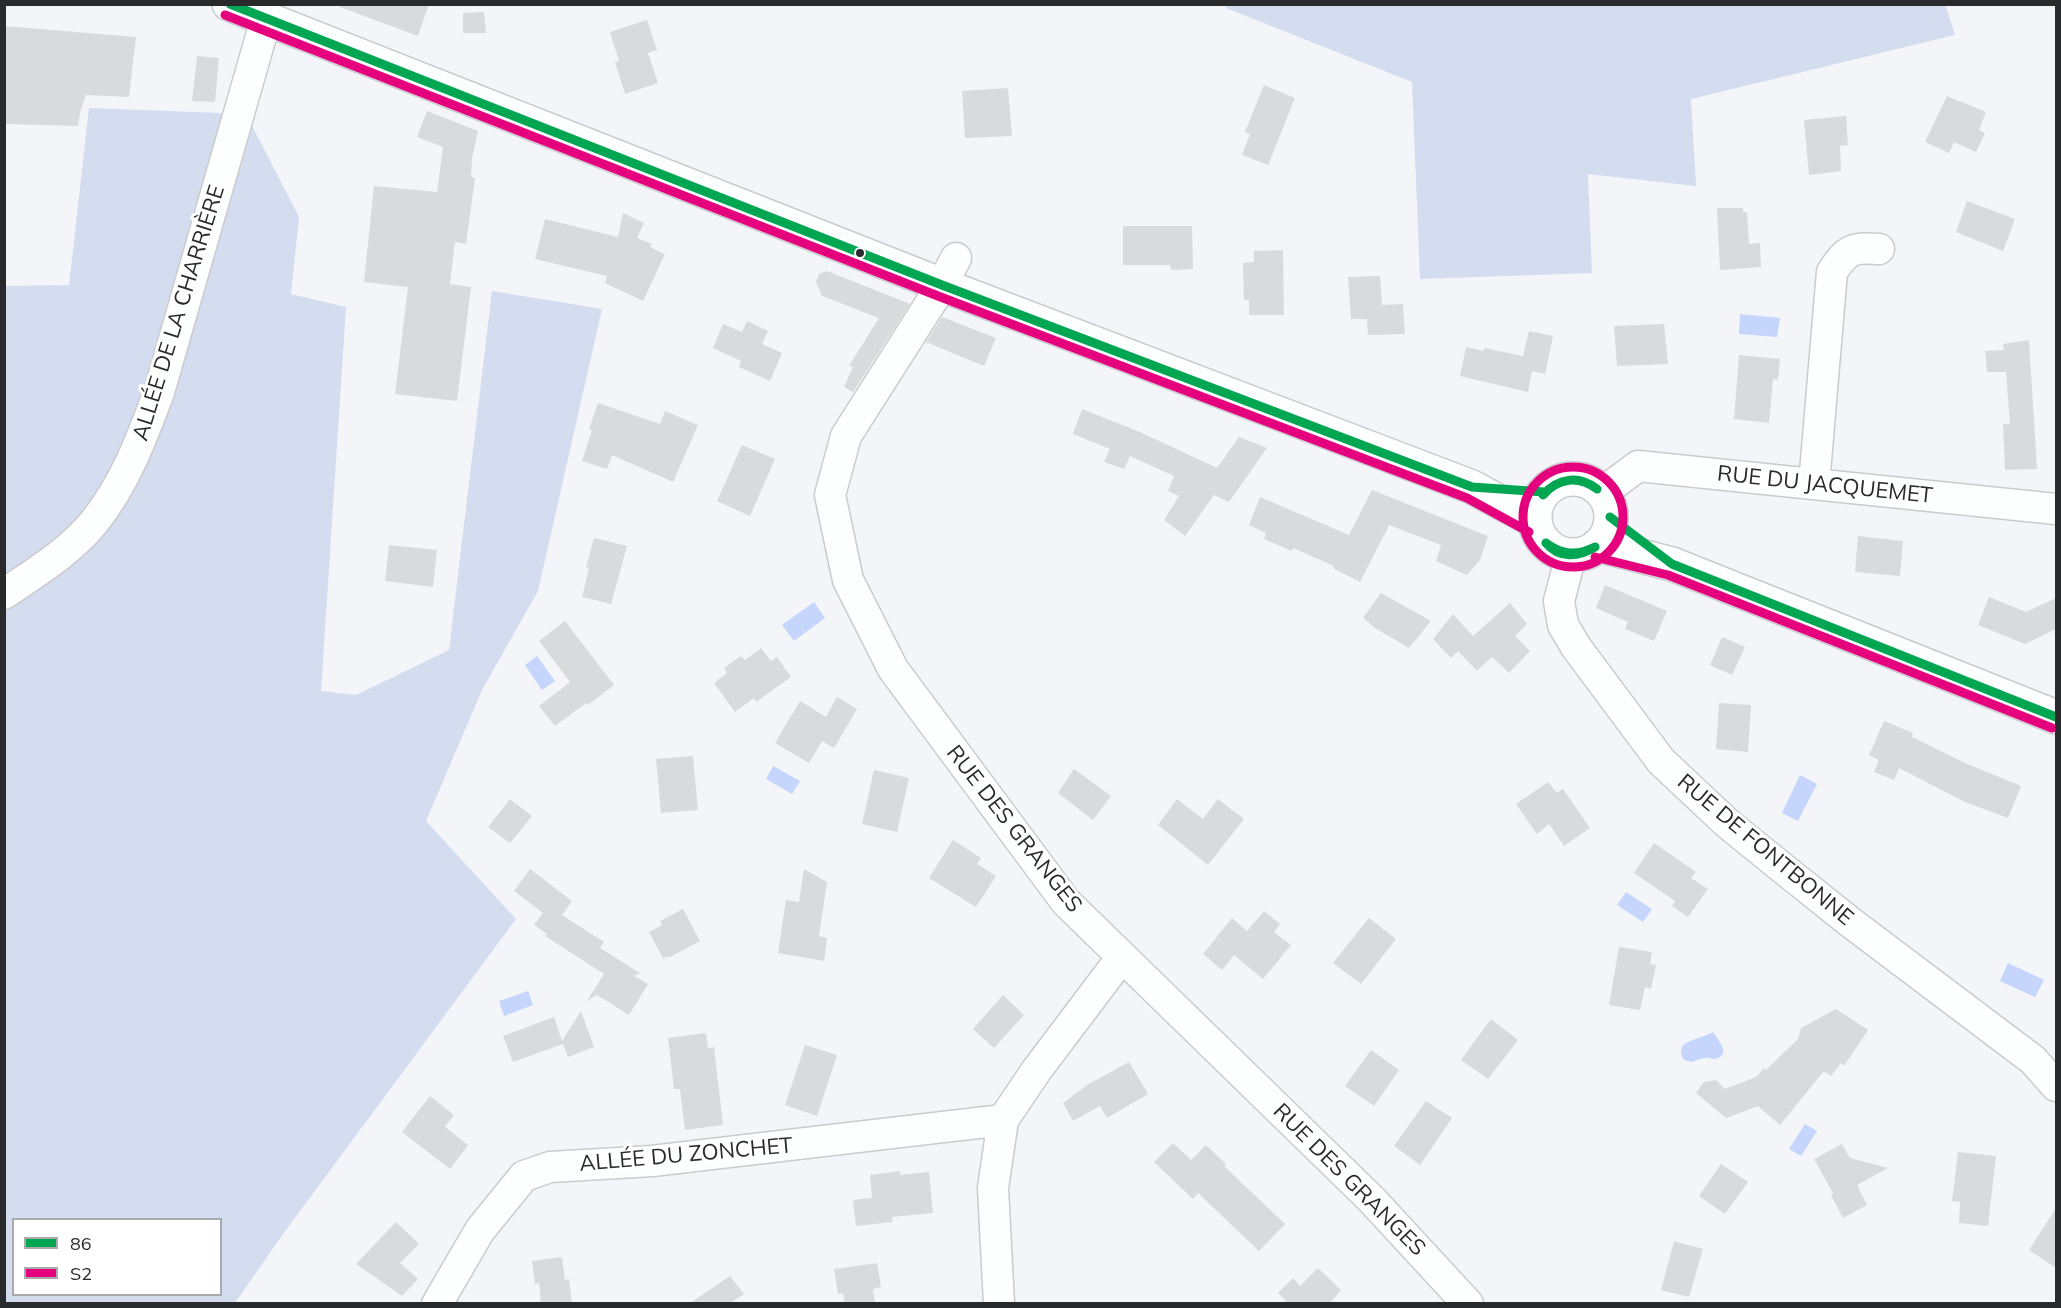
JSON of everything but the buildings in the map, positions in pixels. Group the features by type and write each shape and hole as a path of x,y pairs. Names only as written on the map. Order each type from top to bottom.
{"main road":[{"path":"229,4 949,272 1472,487 1540,507"},
{"path":"1583,481 1594,486 1595,528 1553,550 1543,541 1540,507 1558,482 1583,481"},
{"path":"1595,528 1672,564 2056,717"}],"street":[{"name":"ALLÉE DE LA CHARRIÈRE","path":"4,594 56,559 94,522 122,481 159,392 266,19"},
{"path":"1814,484 1832,272 1842,257 1858,247 1879,249"},
{"name":"RUE DES GRANGES","path":"949,272 846,436 830,495 848,580 893,669 1066,902 1372,1200 1468,1304"},
{"name":"RUE DU JACQUEMET","path":"1595,528 1638,466 2056,509"},
{"name":"RUE DE FONTBONNE","path":"1595,528 1559,601 1563,625 1576,647 1661,761 1727,823 1850,922 2033,1060 2056,1086"},
{"path":"999,1304 993,1188 1003,1120 1036,1071 1122,957"},
{"name":"ALLÉE DU ZONCHET","path":"437,1304 480,1230 524,1176 549,1167 652,1161 1003,1120"}],"shaded area":[{"path":"1945,4 1955,35 1691,99 1696,186 1588,174 1592,273 1420,279 1412,82 1226,8 1226,5"},
{"path":"89,108 246,114 299,217 291,294 346,307 321,691 356,695 449,650 492,291 602,309 538,591 482,690 426,821 516,919 283,1234 235,1303 5,1303 4,286 69,285"}],"water":[{"path":"1740,314 1780,318 1777,337 1739,334"},
{"path":"814,602 825,618 794,641 782,625"},
{"path":"537,656 555,681 542,690 525,665"},
{"path":"773,766 800,781 792,794 766,779"},
{"path":"1800,775 1817,784 1798,821 1782,813"},
{"path":"1626,892 1652,909 1643,922 1617,905"},
{"path":"2008,963 2044,980 2035,997 2000,981"},
{"path":"528,991 533,1005 504,1016 499,1001"},
{"path":"1713,1032 1722,1047 1723,1054 1720,1057 1692,1062 1683,1059 1682,1046"},
{"path":"1805,1124 1817,1131 1801,1156 1789,1149"}],"transit line":[{"name":"86","path":"230,4 942,285 1472,487 1544,492"},
{"name":"S2","path":"225,15 938,296 1467,498 1529,532"},
{"name":"S2","path":"1573,467 1592,471 1608,482 1619,498 1623,517 1619,536 1608,552 1592,563 1573,567 1554,563 1538,552 1527,536 1523,517 1527,498 1538,482 1554,471 1573,467"},
{"name":"86","path":"1543,495 1555,485 1568,480 1583,482 1597,489"},
{"name":"86","path":"1610,517 1672,564 2056,717"},
{"name":"86","path":"1546,543 1558,550 1570,553 1582,552 1595,547"},
{"name":"86","path":"1546,543 1557,552 1569,555 1582,553 1595,547"},
{"name":"S2","path":"1595,557 1668,575 2052,728"}]}
